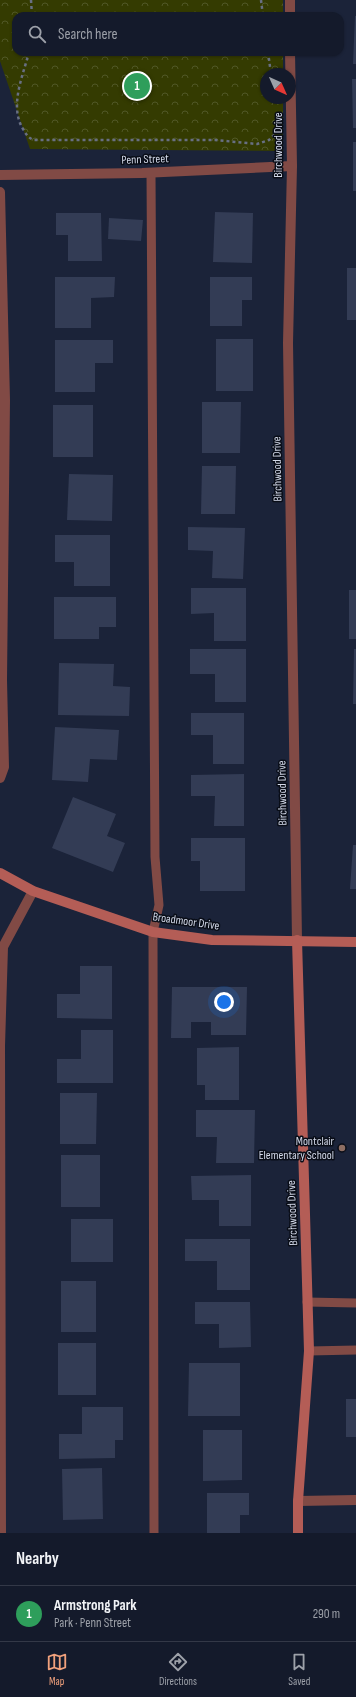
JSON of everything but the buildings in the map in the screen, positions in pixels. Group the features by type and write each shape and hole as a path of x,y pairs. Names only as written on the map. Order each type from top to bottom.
{"street":[{"path":"290,0 290,12"},
{"name":"Birchwood Drive","path":"290,56 292,166 288,343 297,940 309,1350 298,1501 298,1533"},
{"name":"Penn Street","path":"0,176 151,173 292,166"},
{"path":"0,192 5,400 2,680 4,768 0,778"},
{"name":"Broadmoor Drive","path":"0,874 33,891 153,932 212,940 356,942"},
{"path":"0,1533 0,1046 3,946 33,891"},
{"path":"298,1501 356,1500"}],"lane":[{"path":"151,173 155,856 159,905 153,932 154,1533"},
{"path":"307,1302 356,1303"},
{"path":"309,1350 356,1350"}],"path":[{"path":"31,0 32,12"},
{"path":"261,0 262,12"},
{"path":"28,56 19,86 17,102 19,122 29,138 34,140 215,140 257,144 269,140 274,136 277,130"},
{"path":"269,56 270,68"}],"green space":[{"path":"0,0 283,0 283,12 12,12 12,56 283,56 283,68 260,68 260,104 283,104 283,151 30,149 0,61"}],"place":[{"name":"Armstrong Park","path":"137,86"},
{"name":"Montclair Elementary School","path":"342,1148"}]}
